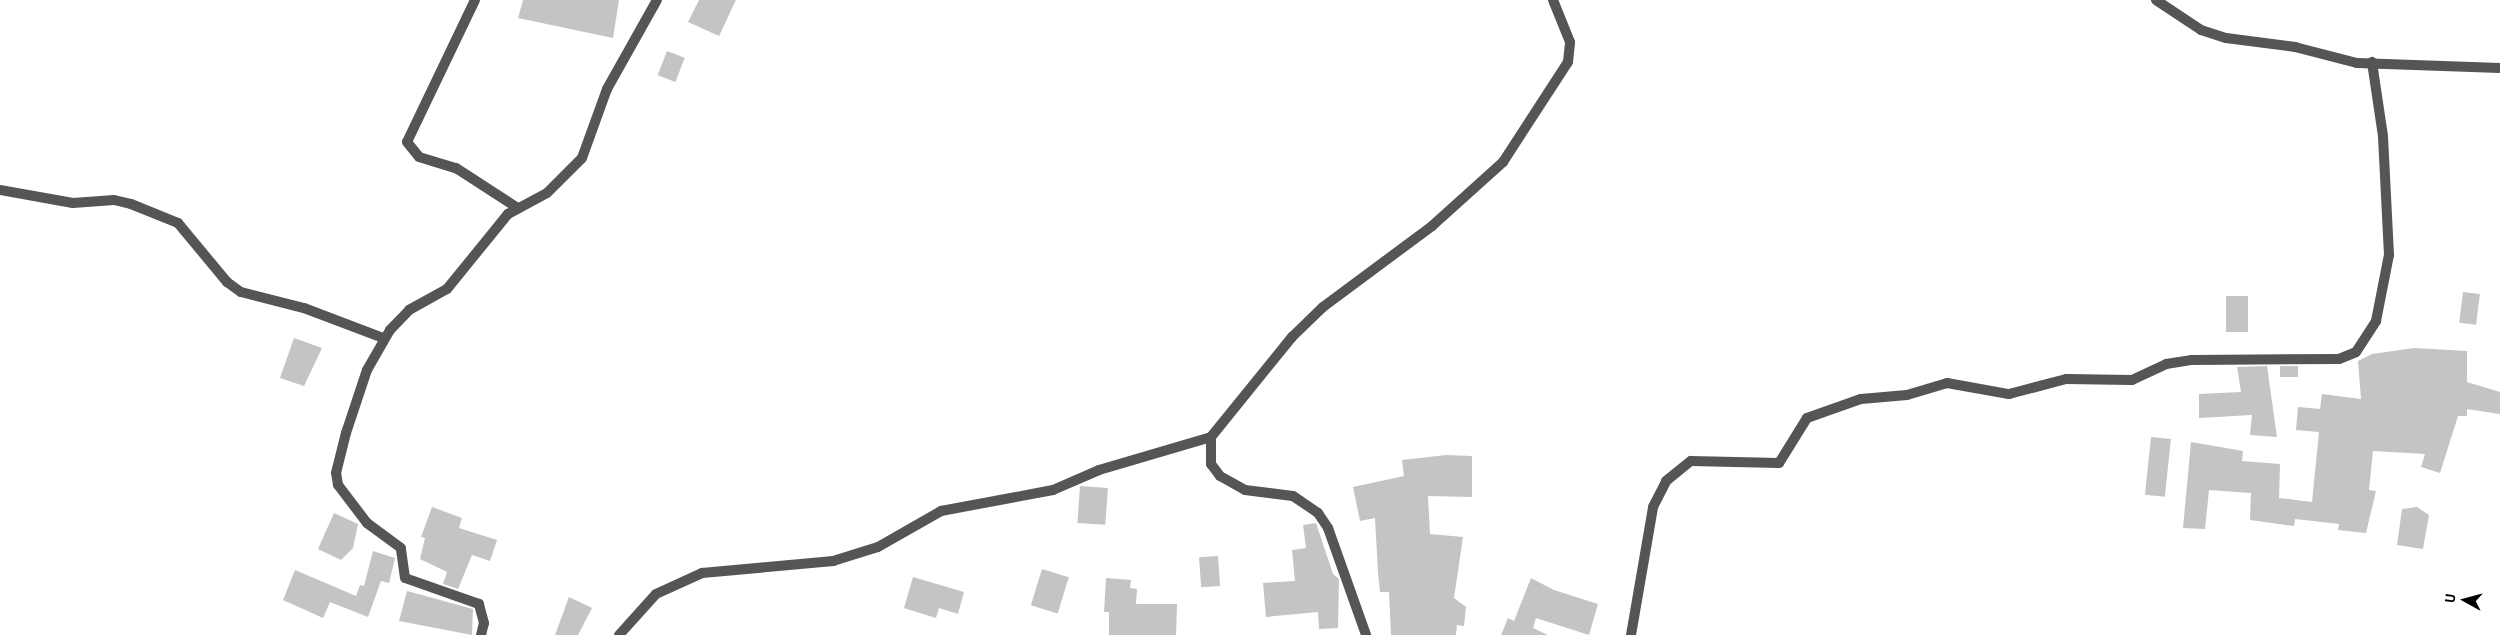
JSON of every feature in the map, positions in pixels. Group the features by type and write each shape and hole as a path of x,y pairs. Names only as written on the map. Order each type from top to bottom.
{"street":[{"path":"475,0 406,142 419,158 456,168 516,207"},
{"path":"481,635 484,623 480,604 405,578 401,548 367,523 338,485 336,473 346,433 383,338 409,310 447,289 516,207 547,193 582,158 607,89 657,0"},
{"path":"619,635 656,594 702,573 833,561 878,547 941,511 1053,490 1099,470 1211,437 1292,337 1323,307 1432,226 1503,162 1568,62 1570,42 1553,0"},
{"path":"2156,0 2209,34 2295,47 2346,62 2500,68"},
{"path":"1631,635 1653,507 1666,481 1691,461 1779,463 1807,418 1861,399 1908,395 1947,383 2008,394 2066,379 2132,380 2166,364 2191,360 2340,359 2356,352 2376,321 2389,255 2382,126 2372,62"},
{"path":"0,190 73,203 114,200 132,204 178,223 227,282 241,292 304,308 383,338"},
{"path":"1211,437 1211,464 1220,476 1245,490 1293,496 1318,513 1328,528 1366,635"}],"building":[{"path":"523,0 619,0 613,38 518,18"},
{"path":"699,0 736,0 719,36 688,22"},
{"path":"667,51 685,58 675,82 658,75"},
{"path":"2463,292 2480,294 2476,325 2459,323"},
{"path":"2226,296 2248,296 2248,332 2226,332"},
{"path":"294,338 322,348 304,386 280,378"},
{"path":"2414,348 2467,351 2467,382 2500,392 2500,414 2467,409 2467,416 2458,416 2440,473 2421,467 2425,454 2373,451 2369,490 2376,491 2366,533 2338,530 2339,524 2295,519 2294,526 2250,520 2251,493 2209,490 2205,529 2183,528 2191,442 2243,451 2242,461 2280,464 2279,498 2312,502 2319,432 2296,430 2298,407 2320,409 2322,394 2361,399 2358,361 2372,354"},
{"path":"2267,366 2277,437 2250,435 2252,415 2199,418 2199,394 2241,392 2237,367"},
{"path":"2280,366 2298,366 2298,377 2280,377"},
{"path":"2151,437 2171,439 2165,497 2145,495"},
{"path":"1446,455 1472,456 1472,497 1428,496 1430,534 1463,537 1454,598 1466,607 1464,626 1457,625 1456,635 1391,635 1389,592 1380,592 1375,518 1360,521 1353,487 1404,476 1402,460"},
{"path":"1080,486 1108,488 1105,525 1077,523"},
{"path":"432,507 462,518 459,528 497,540 490,561 472,555 458,589 443,584 447,572 420,559 425,538 421,537"},
{"path":"2417,507 2429,515 2423,549 2397,545 2402,509"},
{"path":"334,513 358,524 353,548 341,560 318,549"},
{"path":"1316,523 1333,574 1339,579 1338,628 1319,629 1318,612 1266,617 1263,583 1295,581 1292,550 1306,548 1303,525"},
{"path":"373,551 395,558 389,583 381,581 368,617 330,602 323,618 283,600 295,570 356,596 360,585 364,586"},
{"path":"1218,556 1220,586 1201,587 1199,557"},
{"path":"1042,569 1069,577 1058,614 1031,605"},
{"path":"913,577 964,592 958,614 939,608 936,618 904,608"},
{"path":"1106,578 1131,580 1130,588 1137,589 1136,604 1177,604 1176,635 1109,635 1109,612 1104,612"},
{"path":"1531,578 1554,590 1598,604 1589,635 1536,618 1533,628 1548,635 1501,635 1508,618 1514,621"},
{"path":"407,591 473,609 472,635 399,621"},
{"path":"569,597 592,608 578,635 555,635"}]}
